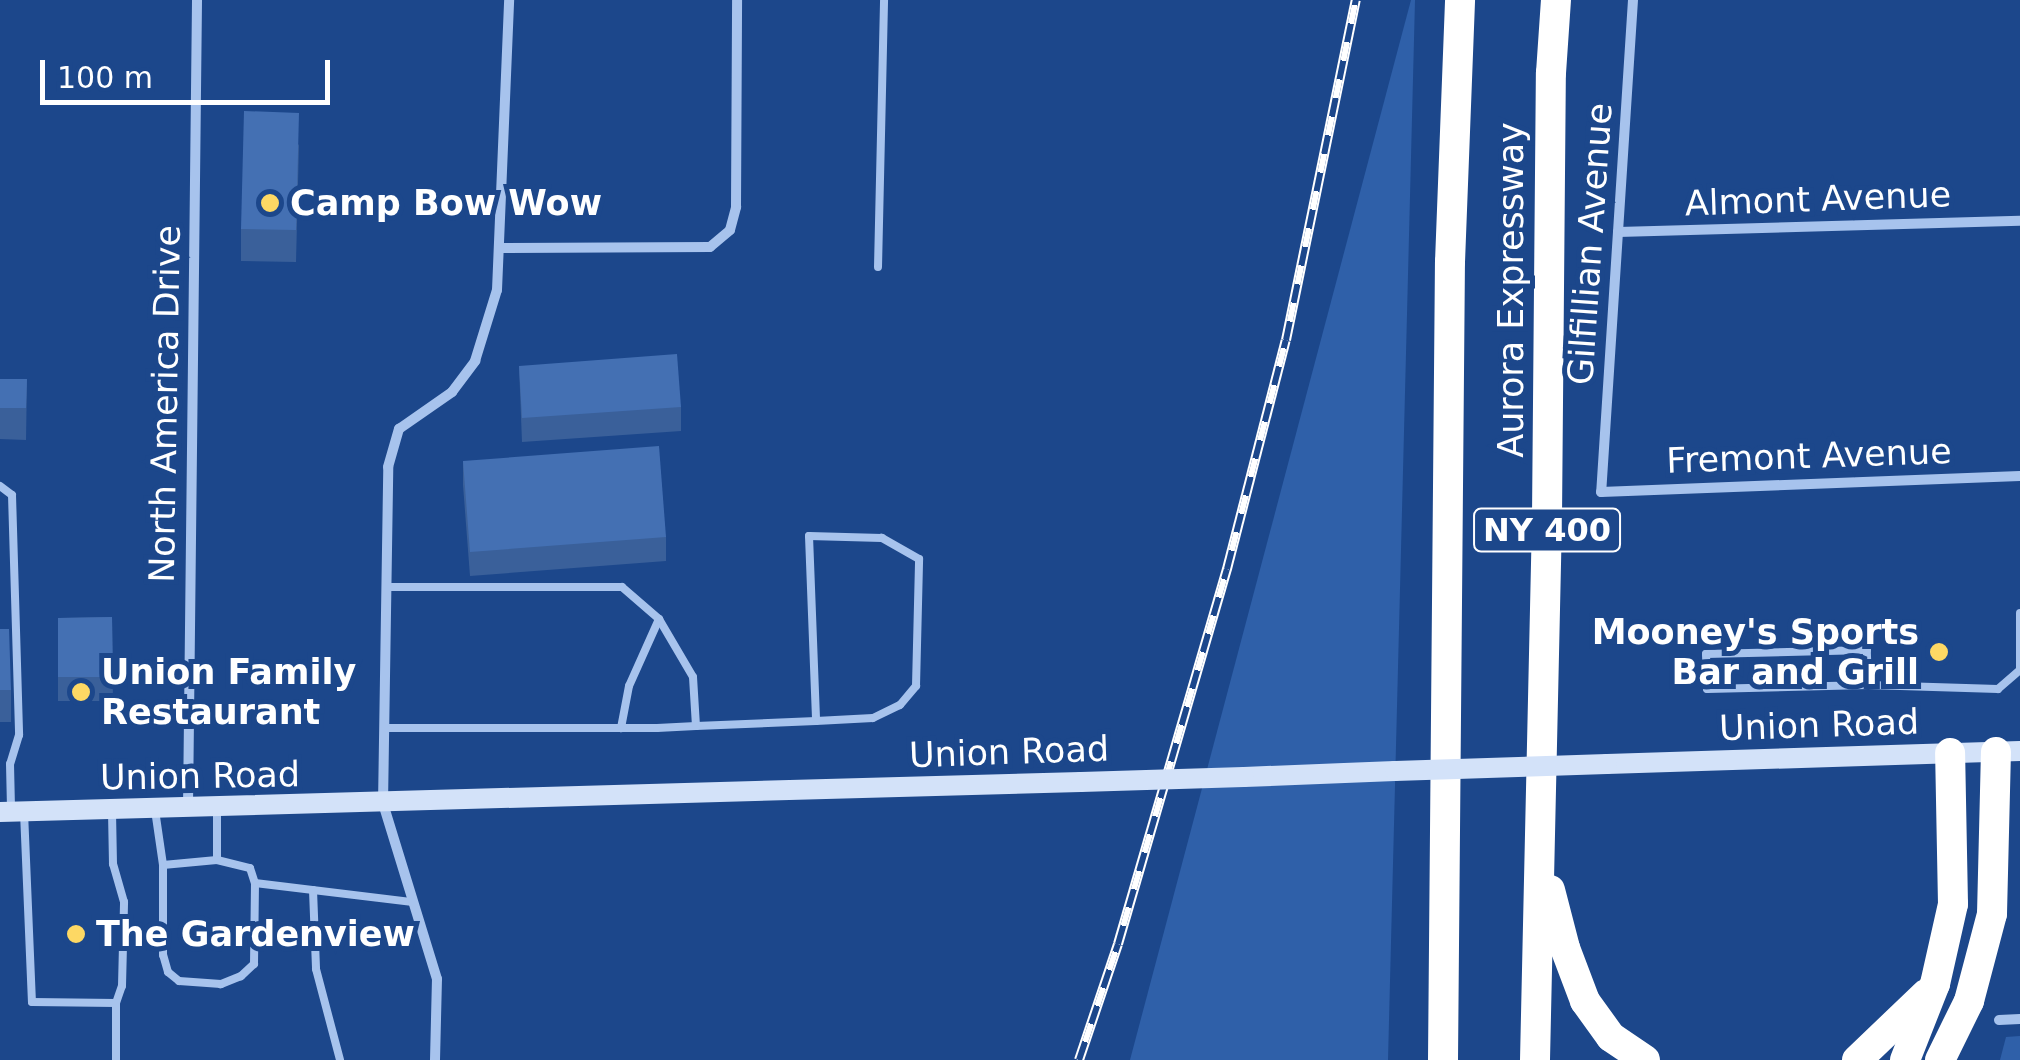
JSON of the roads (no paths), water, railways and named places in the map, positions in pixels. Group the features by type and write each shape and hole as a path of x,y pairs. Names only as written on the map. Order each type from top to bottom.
{"highway":[{"name":"Aurora Expressway","path":"1442,1060 1450,262 1460,0"},
{"name":"Aurora Expressway","path":"1534,1060 1541,850 1551,74 1556,0"},
{"path":"1940,1060 1969,1001 1992,914 2008,751"},
{"path":"1905,1060 1935,984 1953,904 1950,753"},
{"path":"1541,850 1564,948 1585,1001 1611,1037 1645,1060"},
{"path":"1857,1060 1935,984"}],"main road":[{"name":"Union Road","path":"12,812 382,804 2008,751"}],"street":[{"name":"North America Drive","path":"188,808 197,0"},
{"path":"435,1060 437,980 382,804 388,467 399,430 452,392 475,361 497,290 509,0"},
{"path":"500,248 710,247 730,230 736,207 737,0"},
{"name":"Gilfillian Avenue","path":"1601,492 1633,0"},
{"name":"Almont Avenue","path":"1618,232 2020,221"},
{"name":"Fremont Avenue","path":"1601,492 2020,476"},
{"path":"2000,1020 2020,1020"}],"lane":[{"path":"878,267 884,0"},
{"path":"0,486 12,495 19,735 10,764 32,1002 116,1003"},
{"path":"384,728 621,728 696,726 816,721 873,718 900,705 916,686 918,559 882,538 810,536 816,721"},
{"path":"386,586 622,586 659,618 693,677 696,726"},
{"path":"1868,685 1867,650 1706,654 1707,689 1868,685 1998,689 2020,670 2020,613"},
{"path":"621,728 629,686 659,618"},
{"path":"0,634 16,634"},
{"path":"217,808 217,860"},
{"path":"154,809 163,865 162,955 168,972 179,981 222,984 242,976 254,964 255,884 250,868 217,860 163,865"},
{"path":"112,810 113,864 124,902 116,1060"},
{"path":"255,884 288,884 412,902"},
{"path":"313,890 316,969 340,1060"}],"railway":[{"path":"1079,1060 1118,944 1227,569 1286,340 1356,0"}],"place":[{"name":"Camp Bow Wow","path":"270,203"},
{"name":"Mooney's Sports Bar and Grill","path":"1939,652"},
{"name":"Union Family Restaurant","path":"81,692"},
{"name":"The Gardenview","path":"76,934"}]}
